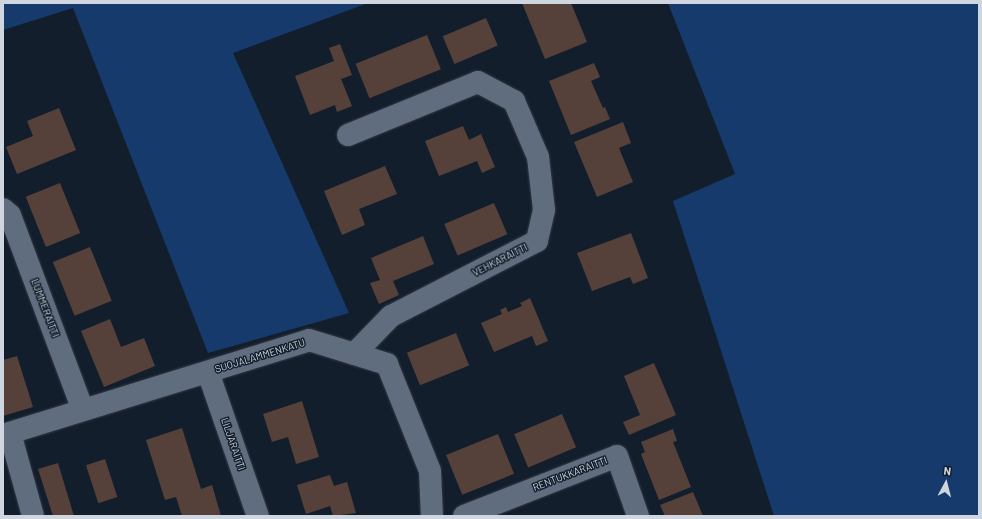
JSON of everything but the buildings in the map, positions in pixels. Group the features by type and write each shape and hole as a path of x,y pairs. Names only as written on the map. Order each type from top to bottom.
{"street":[{"name":"VEHKARAITTI","path":"348,134 478,82 514,101 538,157 544,210 537,241 391,316 354,354"},
{"name":"LUMMERAITTI","path":"3,209 10,215 83,410"},
{"name":"SUOJALAMMENKATU","path":"7,434 309,340 387,364 430,471 432,516"},
{"name":"LILJARAITTI","path":"208,372 258,516"},
{"path":"7,434 33,516"},
{"name":"RENTUKKARAITTI","path":"464,516 617,456 638,516"}],"shaded area":[{"path":"3,3 368,3 233,53 349,313 208,353 73,8 3,30"},
{"path":"668,3 979,3 979,516 774,516 673,201 735,174"}]}
